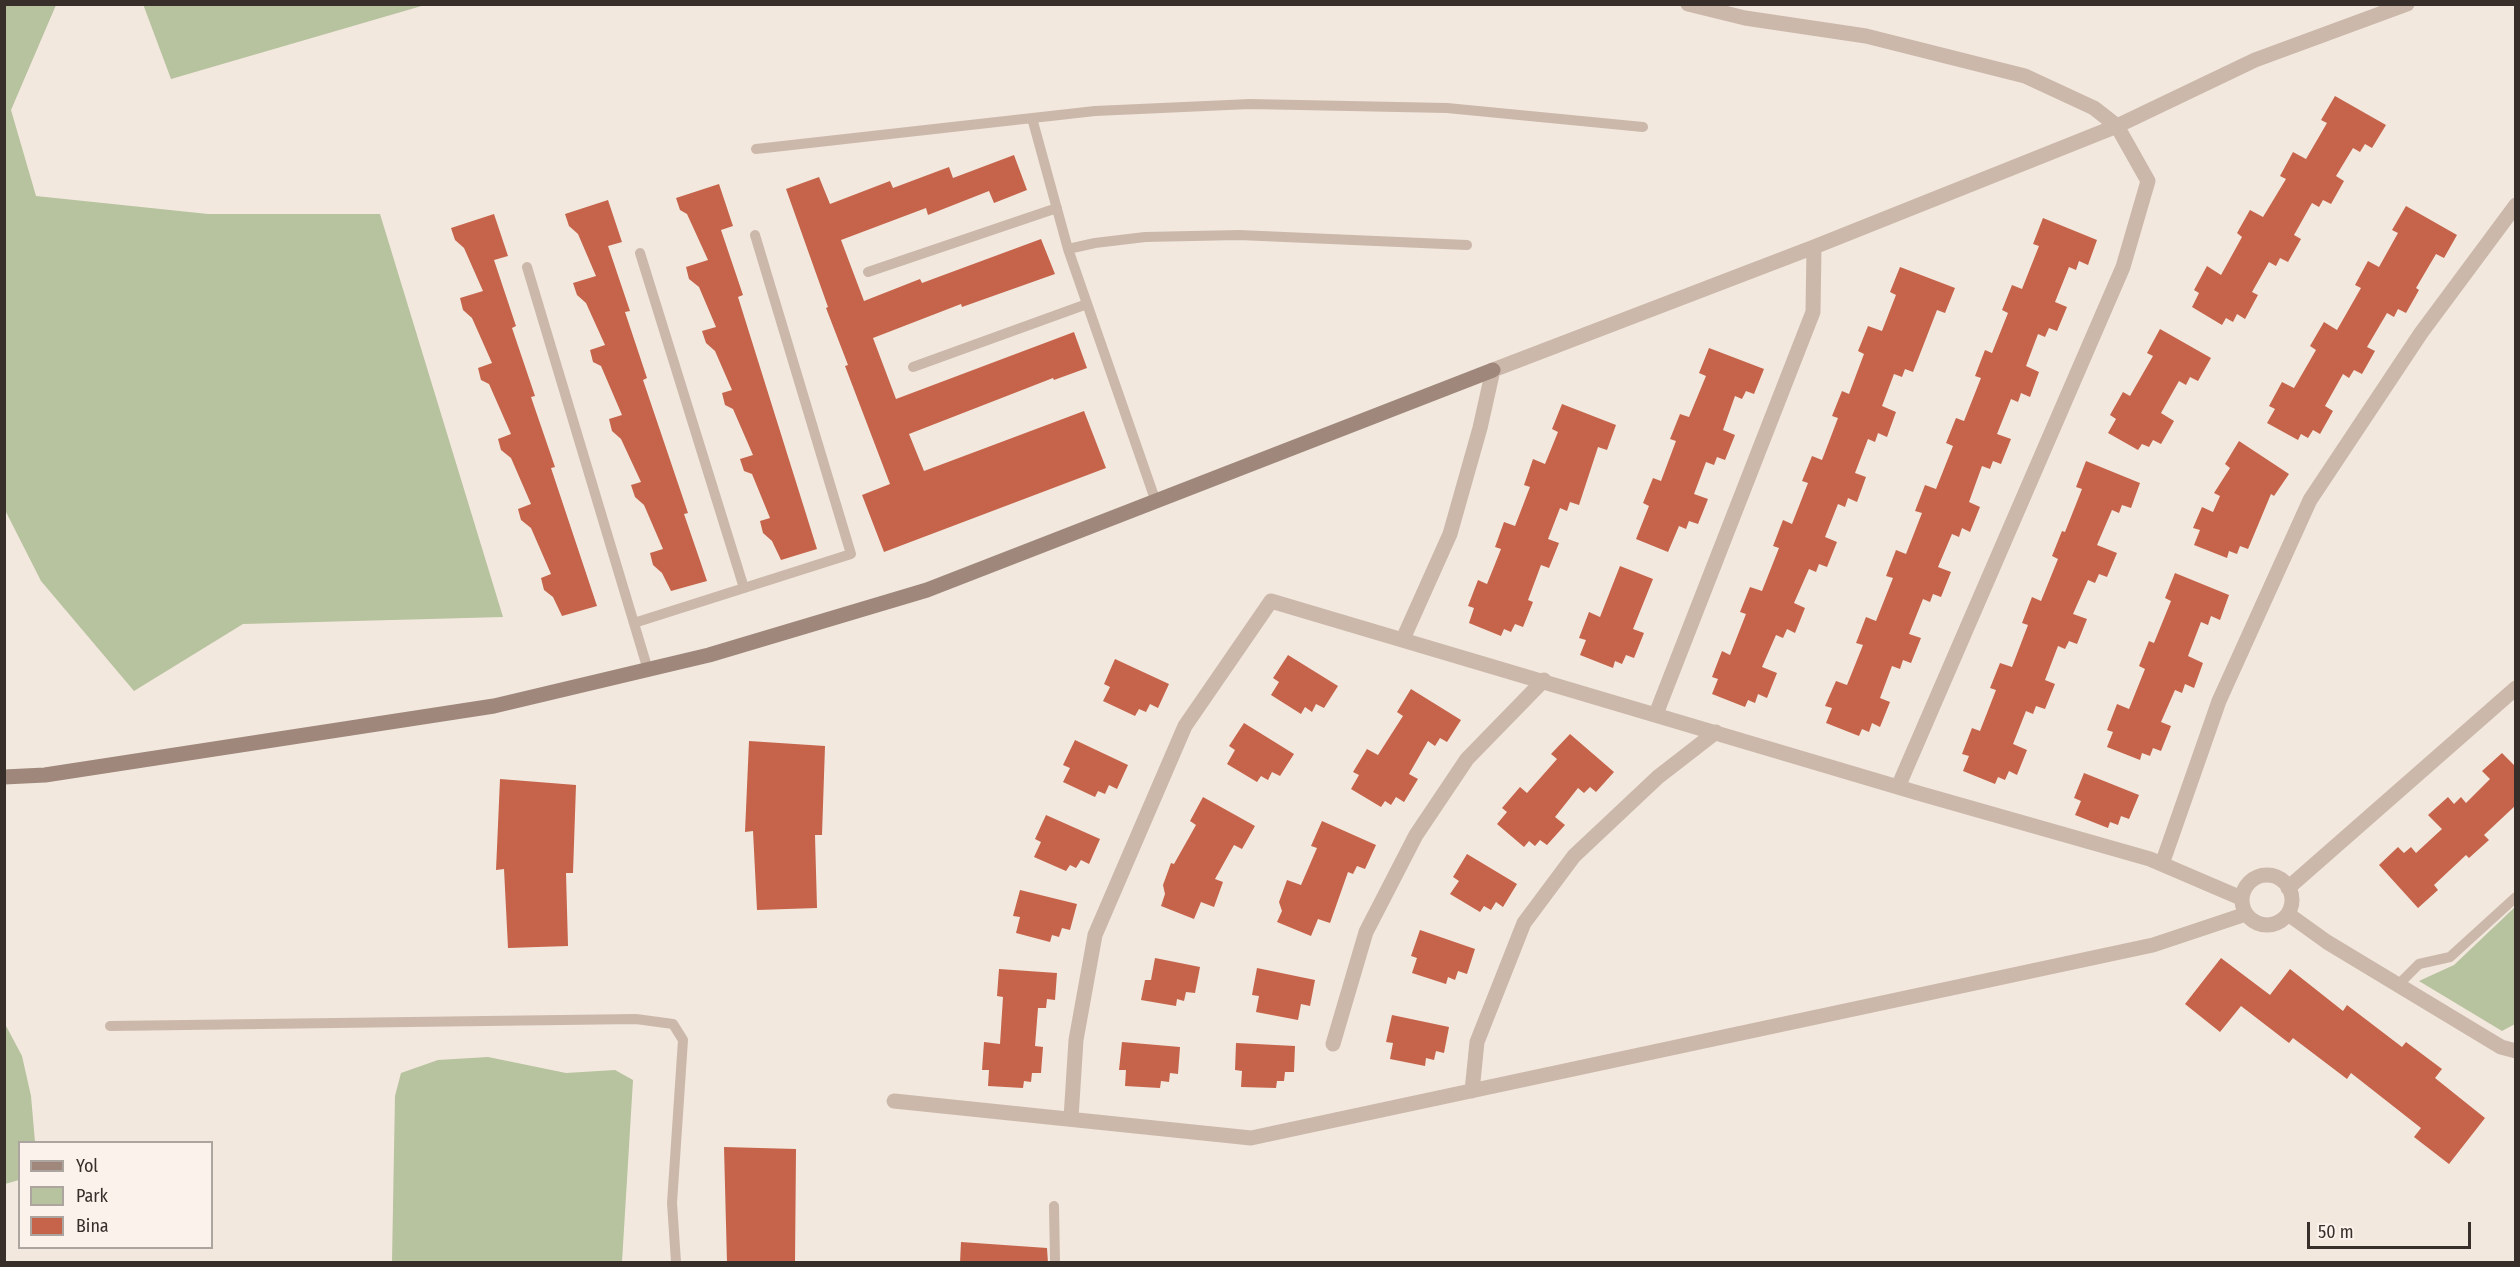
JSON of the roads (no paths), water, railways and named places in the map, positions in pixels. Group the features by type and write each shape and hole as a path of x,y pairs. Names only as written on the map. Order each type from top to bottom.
{"street":[{"path":"1688,4 1745,18 1866,36 2025,76 2094,108 2117,126 2148,181 2123,267 1898,787"},
{"path":"4,777 45,775 494,706 710,655 927,590 1814,247 2117,126 2255,60 2407,4"},
{"path":"2162,864 2219,700 2310,500 2421,333 2516,205"},
{"path":"1656,714 1813,312 1814,247"},
{"path":"1403,639 1450,534 1480,428 1493,370"},
{"path":"1071,1118 1076,1040 1095,935 1185,726 1235,650 1271,601 2162,864 2241,898"},
{"path":"1333,1044 1366,932 1416,835 1467,759 1544,680"},
{"path":"2288,888 2516,688"},
{"path":"1472,1090 1477,1042 1524,923 1574,856 1658,777 1716,732"},
{"path":"2263,875 2279,878 2288,888 2292,898 2288,914 2282,920 2267,925 2251,920 2246,914 2241,898 2248,883 2263,875"},
{"path":"894,1101 1251,1138 2153,945 2246,914"},
{"path":"2288,914 2326,942 2501,1047 2516,1052"}],"lane":[{"path":"756,149 1095,111 1262,104 1447,108 1643,127"},
{"path":"1032,118 1068,249 1156,502"},
{"path":"868,272 1057,208"},
{"path":"634,623 851,554 755,235"},
{"path":"1068,249 1095,243 1146,237 1239,235 1467,245"},
{"path":"640,253 744,588"},
{"path":"527,267 648,670"},
{"path":"913,367 1087,304"},
{"path":"2398,985 2419,964 2450,957 2516,897"},
{"path":"110,1026 636,1019 673,1024 682,1040 672,1203 676,1263"},
{"path":"1054,1206 1055,1263"}]}
